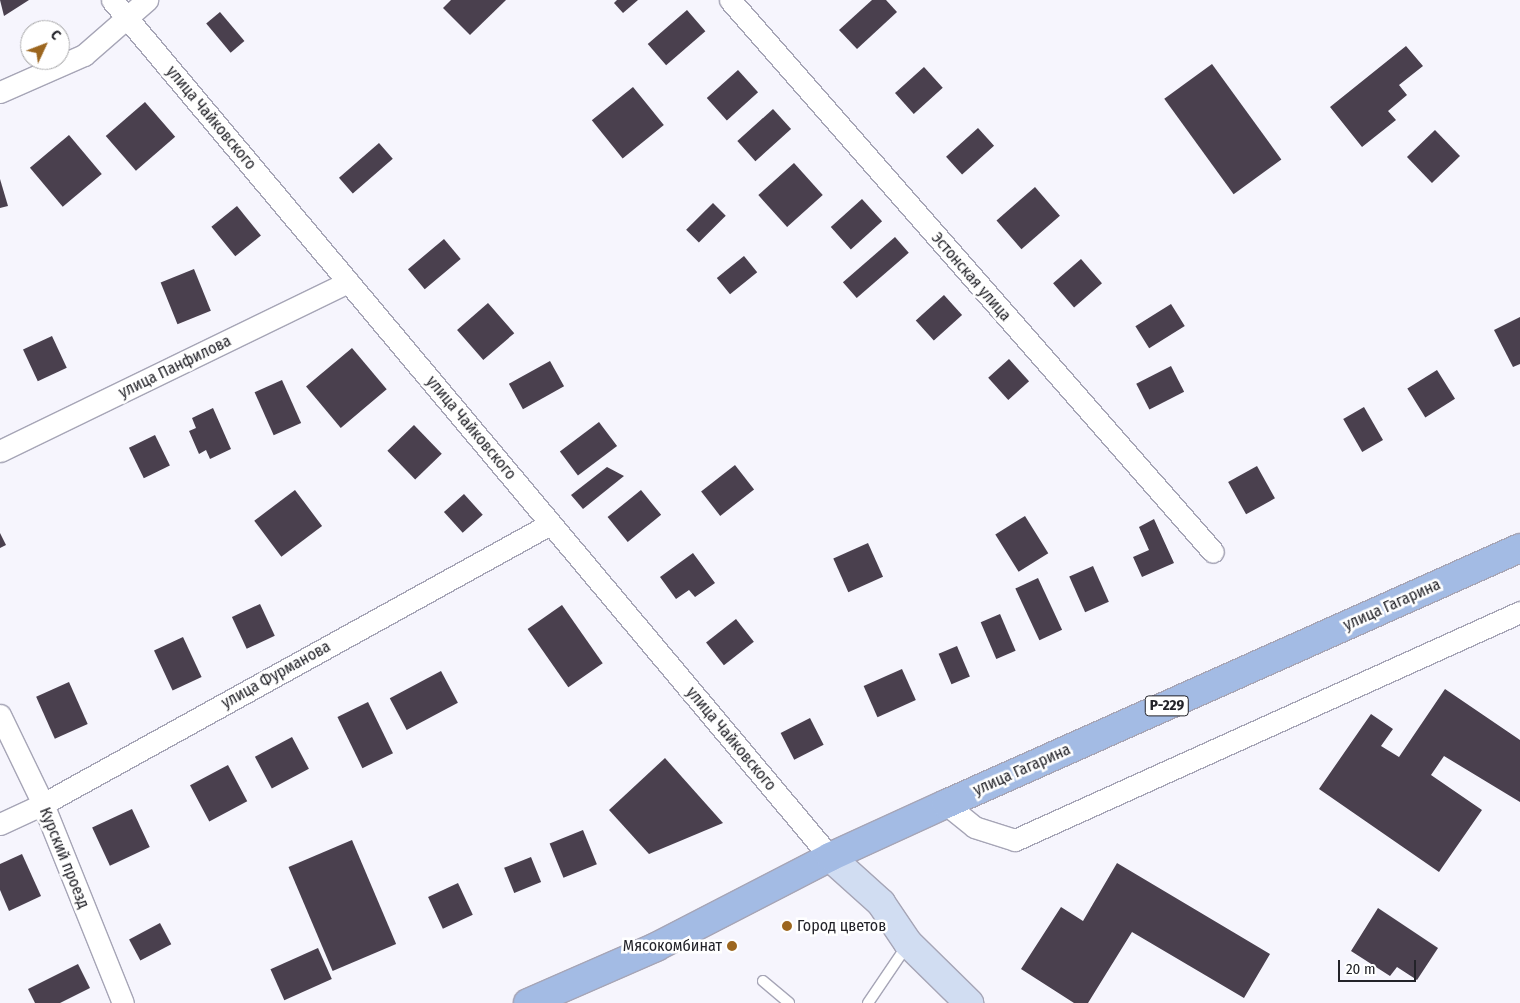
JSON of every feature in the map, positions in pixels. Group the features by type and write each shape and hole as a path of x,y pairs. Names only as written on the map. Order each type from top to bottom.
{"main road":[{"name":"улица Гагарина","path":"528,1003 656,947 830,857 1512,552"}],"street":[{"name":"улица Чайковского","path":"112,0 830,857"},
{"path":"0,92 84,55 146,0"},
{"name":"Эстонская улица","path":"730,0 1213,552"},
{"name":"улица Панфилова","path":"0,451 348,282"},
{"name":"улица Фурманова","path":"0,824 43,804 550,524"},
{"path":"946,804 974,826 1015,840 1520,612"},
{"name":"Курский проезд","path":"0,715 43,804 123,1003"},
{"path":"830,857 881,903 908,943 969,1003"}],"lane":[{"path":"868,1003 908,943"},
{"path":"763,981 789,1003"}],"building":[{"path":"0,0 29,0 4,16"},
{"path":"451,0 506,0 470,35 443,8"},
{"path":"617,0 638,0 623,13 614,3"},
{"path":"872,0 886,0 897,12 857,49 839,30"},
{"path":"687,10 705,31 666,65 648,44"},
{"path":"220,12 244,41 231,53 206,24"},
{"path":"1406,46 1423,66 1399,85 1407,95 1388,111 1396,120 1362,147 1330,107"},
{"path":"1212,64 1281,159 1234,194 1164,99"},
{"path":"924,67 943,88 914,114 895,93"},
{"path":"738,70 758,92 727,120 707,98"},
{"path":"633,87 664,125 623,158 592,120"},
{"path":"145,102 175,137 136,171 106,136"},
{"path":"773,109 791,129 755,161 737,141"},
{"path":"978,128 994,146 962,175 946,157"},
{"path":"1435,130 1460,156 1432,183 1407,157"},
{"path":"69,135 102,174 63,207 30,168"},
{"path":"379,143 393,159 353,194 339,178"},
{"path":"794,163 823,195 787,227 758,195"},
{"path":"0,179 8,206 0,208"},
{"path":"1035,187 1060,216 1021,249 997,220"},
{"path":"862,199 882,221 851,249 831,227"},
{"path":"713,203 726,216 699,243 686,230"},
{"path":"237,206 261,236 235,256 211,227"},
{"path":"895,237 909,253 857,298 843,282"},
{"path":"444,239 461,259 425,289 408,269"},
{"path":"744,256 757,272 730,294 717,278"},
{"path":"1081,259 1102,283 1074,307 1053,283"},
{"path":"194,269 211,311 177,324 161,282"},
{"path":"944,295 962,315 934,340 916,320"},
{"path":"488,303 514,333 483,360 457,330"},
{"path":"1171,304 1185,326 1149,348 1135,326"},
{"path":"1520,317 1520,364 1513,367 1494,330"},
{"path":"52,336 67,368 38,381 23,350"},
{"path":"352,348 387,389 341,428 306,387"},
{"path":"1009,359 1029,381 1008,400 988,378"},
{"path":"550,361 564,386 523,409 509,384"},
{"path":"1171,366 1184,392 1149,410 1136,384"},
{"path":"1437,370 1455,399 1425,417 1407,389"},
{"path":"282,380 301,423 274,435 255,392"},
{"path":"1364,407 1383,440 1362,452 1343,419"},
{"path":"213,408 231,449 210,459 206,450 199,454 189,431 196,428 192,418"},
{"path":"599,422 617,446 578,475 560,451"},
{"path":"414,425 442,454 415,479 387,451"},
{"path":"155,435 170,466 144,478 129,448"},
{"path":"735,465 754,489 720,516 701,491"},
{"path":"1257,466 1275,498 1246,514 1228,482"},
{"path":"607,467 624,476 583,509 571,495"},
{"path":"295,490 322,526 281,557 254,521"},
{"path":"641,490 661,515 628,542 608,517"},
{"path":"464,494 483,515 463,533 444,512"},
{"path":"1025,516 1048,553 1019,572 995,535"},
{"path":"1154,519 1174,563 1142,577 1133,557 1149,550 1139,527"},
{"path":"0,533 6,545 0,548"},
{"path":"868,543 883,577 848,592 833,558"},
{"path":"693,553 715,583 695,597 689,590 676,599 660,577"},
{"path":"1093,566 1109,602 1085,612 1069,577"},
{"path":"1038,578 1062,630 1039,640 1015,589"},
{"path":"260,604 275,636 247,649 232,617"},
{"path":"562,605 603,663 568,687 528,629"},
{"path":"1000,614 1016,651 996,659 981,622"},
{"path":"736,619 754,642 724,665 706,642"},
{"path":"183,637 202,677 173,690 154,651"},
{"path":"957,646 970,676 951,684 939,654"},
{"path":"902,669 916,700 877,717 864,686"},
{"path":"441,671 458,703 407,730 390,698"},
{"path":"69,682 88,724 55,739 36,697"},
{"path":"1445,689 1520,740 1520,802 1444,756 1431,775 1482,810 1439,872 1319,789 1371,714 1393,729 1381,746 1399,757"},
{"path":"368,702 393,753 362,768 337,717"},
{"path":"810,718 824,745 794,760 781,733"},
{"path":"292,737 309,769 272,789 255,757"},
{"path":"665,758 723,823 649,854 609,810"},
{"path":"228,765 247,801 209,821 190,785"},
{"path":"132,809 150,847 110,866 92,828"},
{"path":"583,830 597,864 563,878 550,843"},
{"path":"352,840 396,944 333,971 288,867"},
{"path":"22,854 41,896 9,911 0,890 0,864"},
{"path":"531,857 541,882 514,893 504,868"},
{"path":"1117,863 1270,954 1244,998 1132,932 1088,1003 1074,1003 1021,969 1061,907 1083,921"},
{"path":"458,883 473,915 443,929 428,897"},
{"path":"1378,908 1438,948 1417,980 1397,967 1390,976 1351,951"},
{"path":"160,923 171,944 140,961 129,939"},
{"path":"318,948 332,979 284,1000 270,969"},
{"path":"78,964 90,988 60,1003 35,1003 28,989"}],"place":[{"name":"Город цветов","path":"787,926"},
{"name":"Мясокомбинат","path":"732,946"}]}
